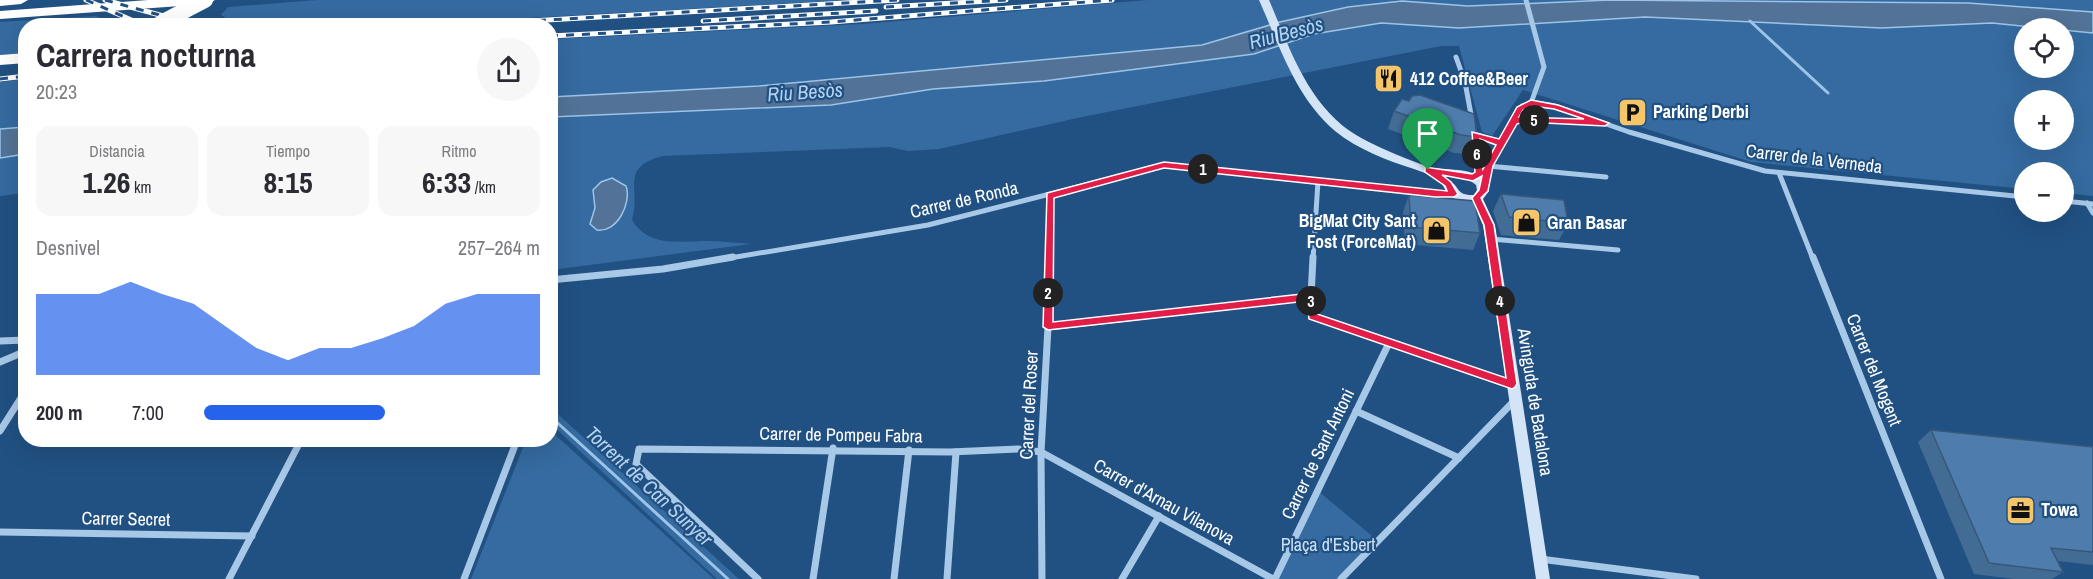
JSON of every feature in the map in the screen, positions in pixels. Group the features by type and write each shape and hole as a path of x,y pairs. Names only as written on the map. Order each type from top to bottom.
{"highway":[{"path":"0,2 21,0"},
{"path":"0,15 207,0"},
{"path":"170,18 207,0"},
{"path":"0,60 18,59"}],"street":[{"path":"1264,0 1303,83 1322,114 1340,131 1362,143 1428,170 1459,175 1476,175 1488,166 1606,177"},
{"path":"1428,170 1466,199 1480,192 1488,166 1520,109 1531,103 1531,95 1544,72 1526,0"},
{"path":"1456,57 1465,81 1475,134 1476,175 1480,192"},
{"name":"Carrer de la Verneda","path":"1531,103 1545,104 1741,165 1779,172 2014,196"},
{"path":"1563,123 1573,118 1572,112"},
{"name":"Carrer de la Verneda","path":"1514,122 1523,119 1563,123 1605,123"},
{"path":"1475,134 1501,143"},
{"name":"Carrer de Ronda","path":"558,279 663,269 928,225 1050,196 1164,165 1435,194 1451,189"},
{"name":"Carrer del Mogent","path":"1779,172 1941,579"},
{"path":"1451,189 1454,176 1459,175"},
{"path":"1318,181 1311,297 1313,316 1512,384"},
{"name":"Avinguda de Badalona","path":"1480,192 1491,239 1543,579"},
{"name":"Carrer del Roser","path":"1042,579 1041,452 1048,327 1050,196"},
{"path":"2074,202 2090,204 2093,213"},
{"path":"1491,239 1618,250"},
{"path":"1048,327 1311,297"},
{"path":"0,342 18,341"},
{"name":"Carrer de Sant Antoni","path":"1274,579 1389,343"},
{"path":"0,362 18,354"},
{"path":"1341,579 1515,400"},
{"path":"0,431 18,403"},
{"path":"1356,411 1459,458"},
{"path":"229,579 297,447"},
{"path":"464,579 514,447"},
{"path":"813,579 833,448"},
{"name":"Carrer de Pompeu Fabra","path":"758,579 636,464 639,449 833,448 956,452 1023,448 1041,452"},
{"path":"894,579 909,450"},
{"path":"947,579 956,452"},
{"name":"Carrer d'Arnau Vilanova","path":"1041,452 1274,579"},
{"path":"1122,579 1159,516"},
{"name":"Carrer Secret","path":"0,532 252,536"},
{"path":"1540,559 1696,579"}],"green space":[{"path":"318,0 849,0 524,18 226,18 221,15 228,7"},
{"path":"1148,0 1610,0 1468,6 1402,1 1348,7 1280,22 1202,45 759,86 558,97 558,39 862,24"},
{"path":"1659,0 2093,0 2093,12 1968,3"},
{"path":"96,16 101,18 64,18"},
{"path":"1645,17 1881,28 1992,23 2014,25 2014,78 2074,78 2074,31 2093,33 2093,196 2074,194 2074,162 2014,162 2014,188 1751,162 1523,90 1492,136 1482,132 1459,46 1441,46 1082,117 939,149 908,151 890,147 663,156 641,166 636,173 632,220 639,229 656,239 666,241 751,244 558,269 558,117 831,105 933,89 1044,81 1254,54 1314,34 1381,23 1459,28","holes":["616,179 628,192 624,207 609,228 603,231 597,230 590,224 596,202 593,191 598,185"]},
{"path":"18,21 18,54 0,55 0,22"},
{"path":"18,80 18,128 0,129 0,82"},
{"path":"18,155 18,194 0,196 0,158"},
{"path":"558,414 739,579 717,579 558,431"},
{"path":"558,437 714,579 471,579 523,447 558,447"},
{"name":"Plaça d'Esbert","path":"1317,490 1378,541 1341,579 1277,579"}],"water":[{"name":"Riu Besòs","path":"1610,0 1968,3 2093,12 2093,33 2074,31 2074,18 2014,18 2014,25 1992,23 1881,28 1645,17 1459,28 1381,23 1314,34 1254,54 1044,81 933,89 831,105 558,117 558,97 759,86 1202,45 1280,22 1348,7 1402,1 1468,6"},
{"path":"18,128 18,155 0,158 0,129"},
{"path":"612,178 626,186 625,208 617,222 611,227 597,230 590,224 595,208 593,190 601,182"}],"building":[{"path":"1396,64 1403,73 1387,75 1381,67"},
{"path":"1420,95 1474,114 1477,137 1461,135 1394,111 1402,99 1409,101 1412,96"},
{"path":"1501,194 1564,200 1568,223 1509,217"},
{"path":"1409,195 1475,201 1480,233 1411,227"},
{"name":"Towa","path":"1931,430 2093,447 2093,552 2051,548 2063,572 1989,563"}],"waterway":[{"path":"1750,21 1828,93"},
{"name":"Torrent de Can Sunyer","path":"558,423 728,579"}],"railway":[{"path":"86,0 127,18"},
{"path":"105,0 173,18"},
{"path":"558,19 897,0"},
{"path":"886,7 1006,0"},
{"path":"558,36 831,22 1112,0"},
{"path":"703,21 876,11"},
{"path":"0,79 18,77"}],"place":[{"name":"412 Coffee&Beer","path":"1389,79"},
{"name":"Parking Derbi","path":"1632,112"},
{"name":"Gran Basar","path":"1526,223"},
{"name":"BigMat City Sant Fost (ForceMat)","path":"1437,231"},
{"name":"Towa","path":"2020,510"}],"route":[{"path":"1428,170 1448,184 1454,194 1435,194 1164,165 1050,196 1048,327 1311,297 1313,316 1512,384 1489,225 1477,198 1482,194 1488,166 1491,160 1501,143 1508,130 1514,122 1517,120 1605,123 1555,106 1531,103 1522,106 1514,122 1501,143 1475,134 1479,173 1473,177 1428,170"}]}
